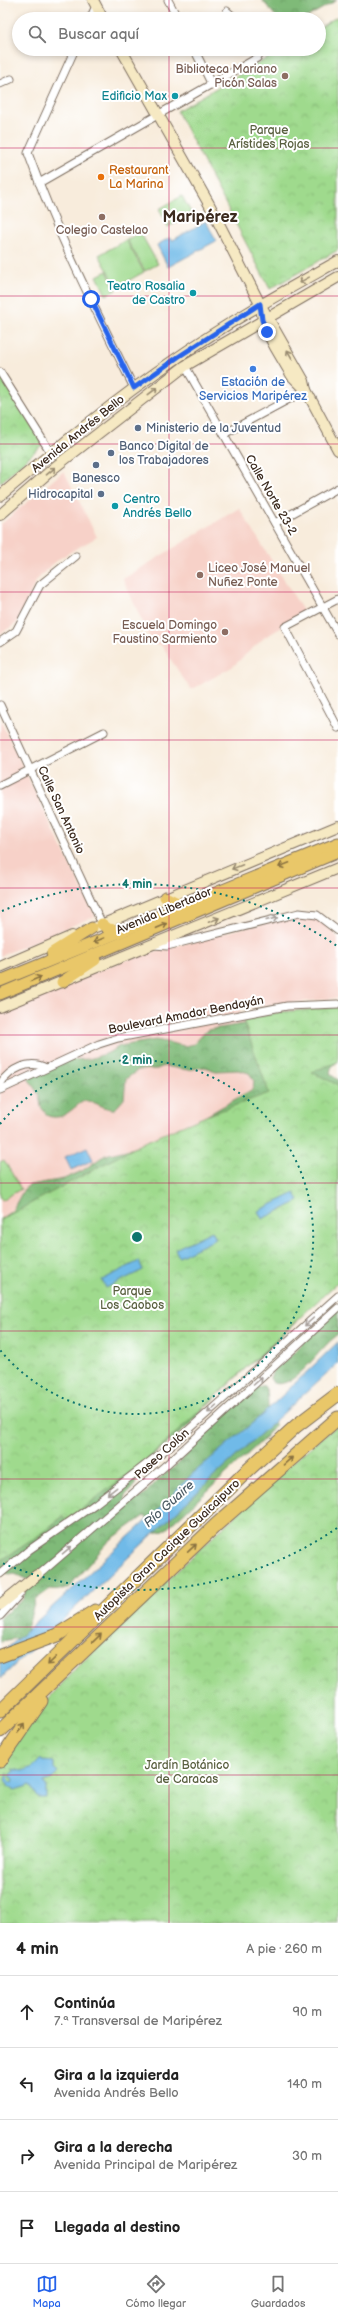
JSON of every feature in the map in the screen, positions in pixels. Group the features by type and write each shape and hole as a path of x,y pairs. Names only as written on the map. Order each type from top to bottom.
{"highway":[{"name":"Autopista Gran Cacique Guaicaipuro","path":"0,1711 272,1448 338,1394"},
{"name":"Autopista Gran Cacique Guaicaipuro","path":"0,1731 222,1520 338,1418"},
{"path":"0,1656 40,1641 77,1624 121,1595"},
{"path":"0,1761 30,1715 69,1665"}],"main road":[{"name":"Avenida Libertador","path":"0,994 184,906 338,842"},
{"name":"Avenida Libertador","path":"0,981 124,936 338,852"},
{"path":"165,898 184,906"},
{"path":"19,973 97,926 124,936 62,982"}],"street":[{"path":"168,0 174,12"},
{"path":"94,3 100,12"},
{"path":"72,56 28,153 39,183 91,299 134,388"},
{"path":"125,56 160,115 209,204 260,304 292,376 306,390 338,450"},
{"path":"198,56 212,85"},
{"path":"39,183 212,85 258,56"},
{"path":"0,84 11,79"},
{"name":"Avenida Andrés Bello","path":"0,496 51,453 134,388 178,357 260,304 338,261"},
{"name":"Avenida Andrés Bello","path":"0,515 55,467 185,366 265,318 338,277"},
{"name":"Calle Norte 23-2","path":"185,366 338,634"},
{"path":"0,372 51,453"},
{"path":"224,434 306,390"},
{"path":"275,523 338,488"},
{"path":"0,642 16,631 40,585 76,556"},
{"path":"338,598 284,627 338,728"},
{"name":"Calle San Antonio","path":"0,705 31,769 97,926"},
{"path":"0,786 104,732"},
{"name":"Avenida Libertador","path":"0,967 338,826"},
{"path":"0,1008 338,868"},
{"path":"152,945 166,946 299,913 317,915 338,931"},
{"name":"Boulevard Amador Bendayán","path":"0,1090 99,1044 118,1038 287,1006 338,1004"},
{"path":"0,1084 10,1072 28,1064 39,1064 46,1068"},
{"name":"Paseo Colón","path":"0,1574 29,1550 95,1504 174,1443 338,1296"},
{"name":"Paseo Colón","path":"0,1616 37,1575 166,1465 338,1308"},
{"path":"0,1605 37,1575"}],"shaded area":[{"path":"64,471 97,537 60,558 45,571 36,581 17,623 0,634 0,525"},
{"path":"239,508 305,614 265,637 232,667 191,690 161,645 153,645 123,579"},
{"path":"0,720 95,916 0,956"},
{"path":"310,914 332,929 338,939 338,998 239,1008 269,1093 0,1220 0,1012 104,968 142,955 248,927"}],"green space":[{"path":"262,0 337,0 316,12 272,12"},
{"name":"Parque Arístides Rojas","path":"338,16 338,250 270,289 177,111 271,56 326,56 326,24"},
{"path":"182,196 192,214 168,227 159,209"},
{"path":"140,232 158,264 145,271 127,240"},
{"path":"126,240 144,272 117,287 99,255"},
{"path":"107,271 116,290 106,295 97,276"},
{"path":"0,372 43,444 0,483"},
{"name":"Parque Los Caobos","path":"338,1007 338,1062 312,1072 338,1085 338,1282 148,1459 67,1520 62,1517 34,1539 0,1561 0,1220 147,1141 206,1116 269,1093 243,1020 280,1012"},
{"name":"Parque Los Caobos","path":"316,1012 337,1062 331,1068 330,1074 338,1080 338,1258 295,1323 275,1342 268,1352 250,1364 202,1410 191,1424 157,1452 138,1474 135,1485 125,1496 126,1502 136,1501 140,1498 162,1476 179,1463 235,1405 257,1388 264,1386 266,1390 269,1413 275,1421 274,1426 264,1439 164,1531 154,1533 150,1520 144,1516 109,1541 68,1588 63,1590 50,1589 35,1600 26,1632 20,1638 0,1641 0,1618 23,1599 28,1580 15,1574 9,1575 0,1567 0,1219 12,1211 24,1189 30,1185 64,1179 82,1171 105,1155 135,1148 206,1116 253,1089 254,1080 249,1073 238,1070 216,1071 204,1067 188,1070 164,1066 157,1069 138,1070 126,1079 124,1099 115,1109 84,1101 68,1113 59,1117 54,1117 48,1116 41,1107 39,1095 28,1078 67,1060 89,1059 108,1053 120,1046 156,1040 185,1046 194,1044 207,1030"},
{"path":"4,1160 21,1189 2,1200 0,1196 0,1162"},
{"path":"338,1304 338,1335 291,1380 282,1383 273,1383 270,1378 273,1370 292,1355"},
{"name":"Jardín Botánico de Caracas","path":"338,1425 338,1923 0,1923 0,1770 31,1718 78,1666 216,1534 302,1454"}],"water":[{"path":"206,221 216,241 168,267 157,245 169,238 173,240"},
{"path":"87,1147 93,1160 71,1170 65,1157"},
{"path":"295,1193 299,1201 262,1219 258,1211"},
{"path":"212,1231 216,1239 179,1257 175,1249"},
{"path":"139,1261 143,1270 106,1288 102,1280"},
{"name":"Río Guaire","path":"338,1342 338,1363 207,1483 0,1679 0,1655 161,1507 191,1475 263,1414"},
{"path":"41,1759 42,1761 54,1762 54,1768 58,1773 52,1779 44,1782 46,1786 46,1798 38,1798 31,1785 15,1790 9,1787 5,1780 7,1773 10,1782 13,1783 14,1779 10,1776 14,1771 12,1769 22,1771 33,1767"}],"place":[{"name":"Biblioteca Mariano Picón Salas","path":"285,76"},
{"name":"Edificio Max","path":"175,96"},
{"name":"Restaurant La Marina","path":"101,177"},
{"name":"Colegio Castelao","path":"102,217"},
{"name":"Teatro Rosalia de Castro","path":"193,293"},
{"name":"Estación de Servicios Maripérez","path":"253,369"},
{"name":"Ministerio de la Juventud","path":"138,428"},
{"name":"Banco Digital de los Trabajadores","path":"111,453"},
{"name":"Banesco","path":"96,465"},
{"name":"Hidrocapital","path":"101,494"},
{"name":"Centro Andrés Bello","path":"115,506"},
{"name":"Liceo José Manuel Nuñez Ponte","path":"200,575"},
{"name":"Escuela Domingo Faustino Sarmiento","path":"225,632"}],"district":[{"name":"Maripérez","path":"200,217"}],"route":[{"path":"91,299 134,388 178,357 260,304 262,320 267,332"}]}
